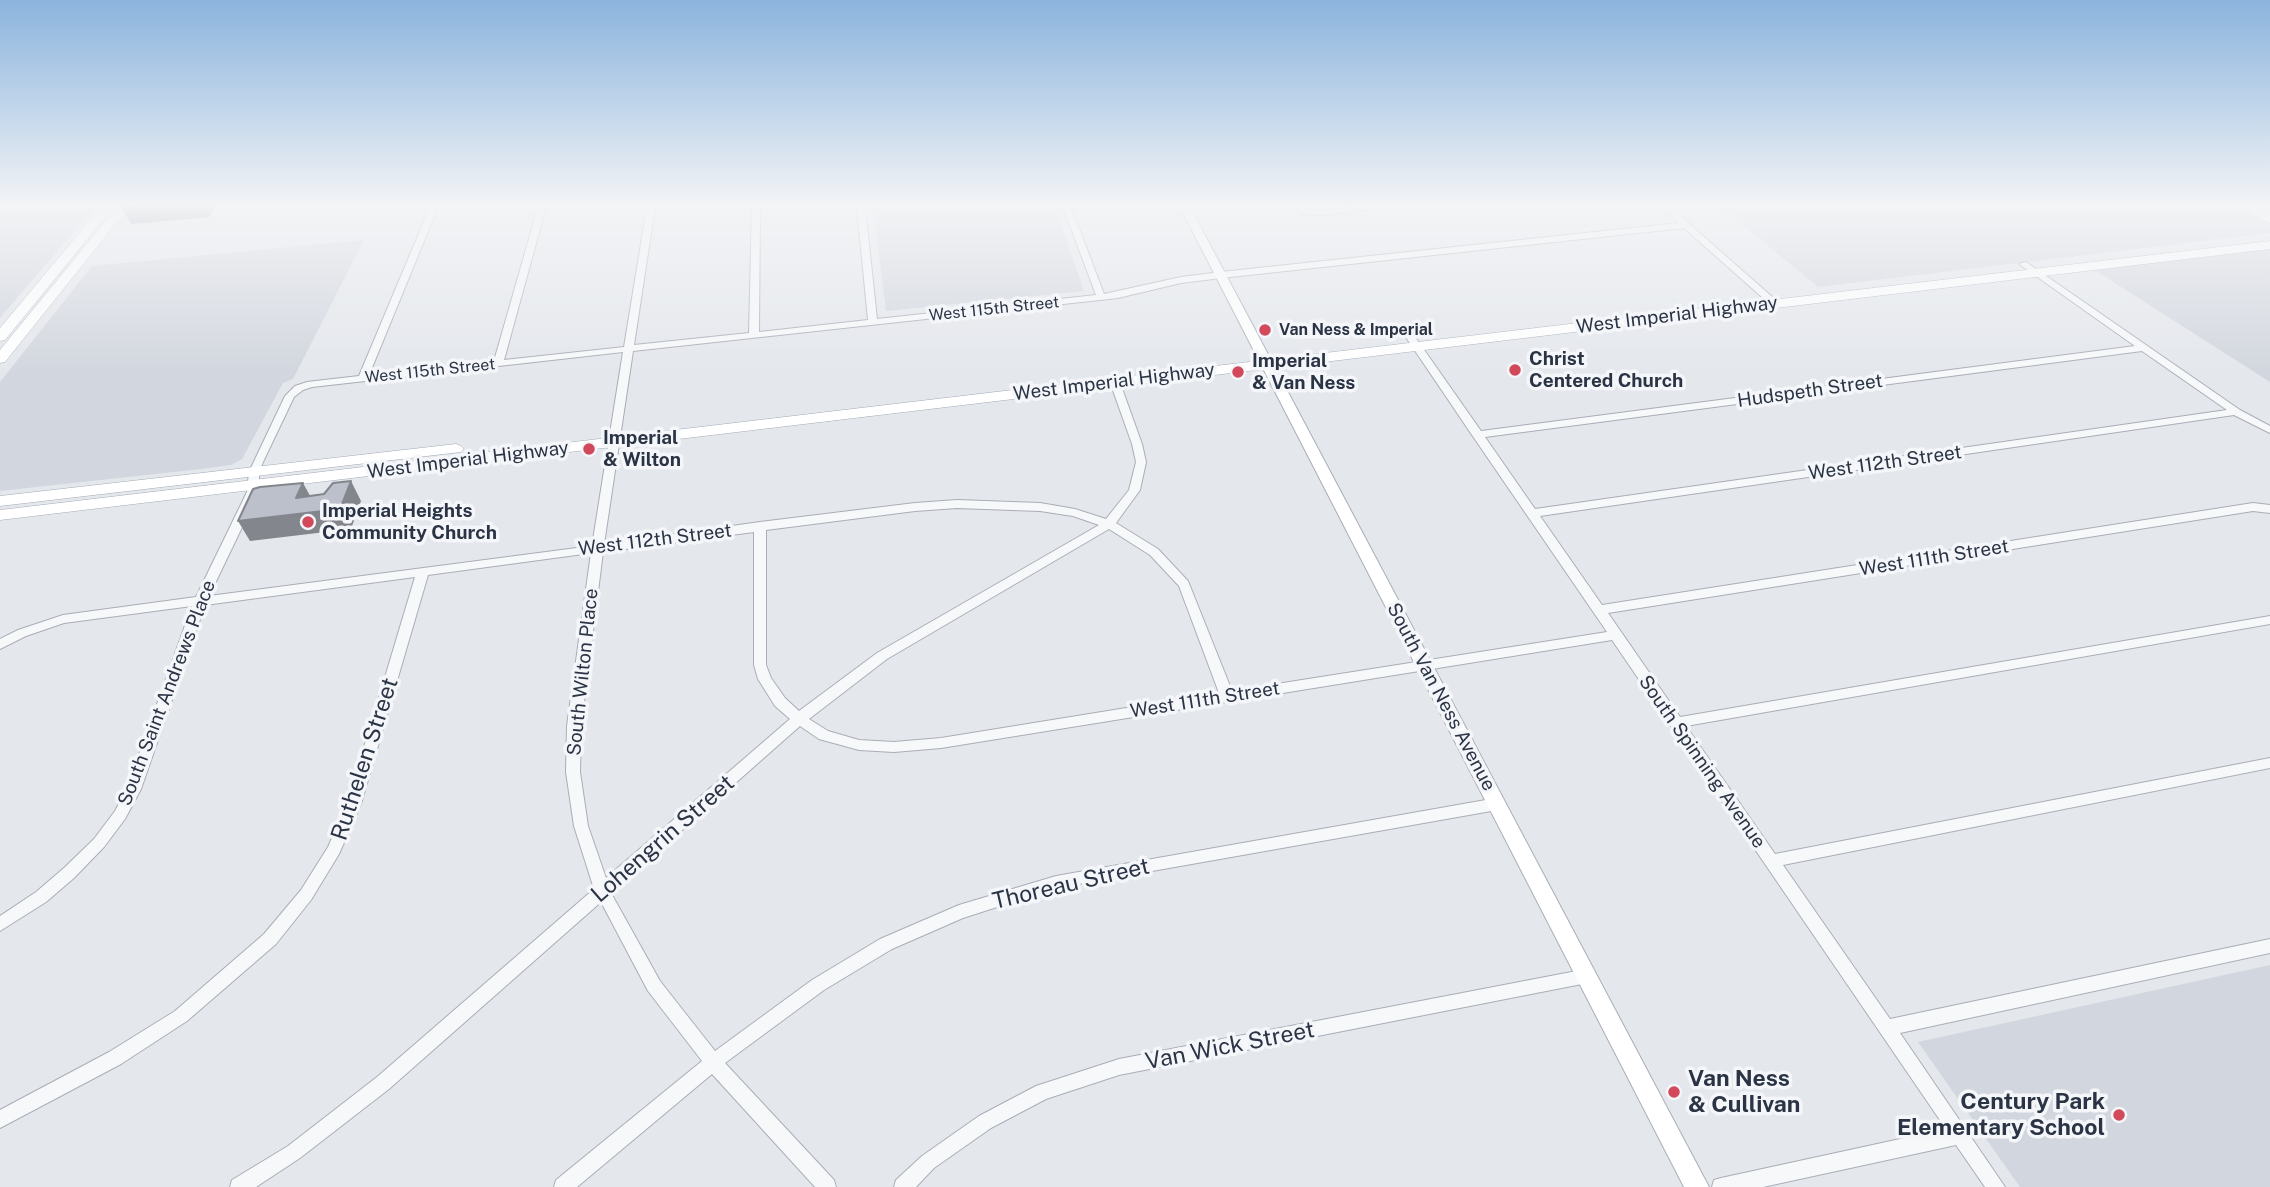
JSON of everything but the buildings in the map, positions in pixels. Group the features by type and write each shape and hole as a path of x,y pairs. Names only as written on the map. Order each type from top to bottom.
{"main road":[{"path":"0,337 62,262"},
{"path":"0,359 78,262"},
{"name":"South Van Ness Avenue","path":"1214,262 1697,1187"},
{"name":"West Imperial Highway","path":"1770,299 2036,262"},
{"name":"West Imperial Highway","path":"0,515 254,479 1413,341 1770,299 2124,262"},
{"name":"West Imperial Highway","path":"616,436 1115,382 1265,359"},
{"name":"West Imperial Highway","path":"0,501 254,479"}],"street":[{"path":"363,378 411,262"},
{"path":"498,364 526,262"},
{"name":"South Wilton Place","path":"642,262 598,547 574,726 573,772 581,826 604,892 654,985 713,1062 827,1187"},
{"path":"754,335 755,262"},
{"path":"867,262 873,322"},
{"path":"1088,262 1101,297"},
{"name":"West 115th Street","path":"299,388 363,378 1101,297 1132,293 1181,280 1339,262"},
{"path":"1729,262 1770,299"},
{"path":"2023,264 2236,412 2270,430"},
{"name":"South Spinning Avenue","path":"1413,341 1996,1187"},
{"name":"Hudspeth Street","path":"1477,435 2142,348"},
{"path":"1115,382 1138,444 1141,462 1134,490 1109,524 1154,552 1184,584 1227,696"},
{"name":"South Saint Andrews Place","path":"0,923 41,897 69,873 99,844 120,815 134,789 201,600 290,396 299,388"},
{"name":"West 112th Street","path":"1533,513 2236,412"},
{"name":"West 112th Street","path":"201,600 760,526 957,504 1040,507 1075,513 1109,524"},
{"name":"West 111th Street","path":"1599,610 2239,509 2270,509"},
{"name":"Lohengrin Street","path":"239,1187 294,1152 383,1083 799,719 882,656 1109,524"},
{"name":"West 111th Street","path":"760,526 760,665 765,679 780,702 799,719 824,735 859,745 894,747 941,743 1615,635"},
{"name":"Ruthelen Street","path":"0,1119 115,1058 181,1016 270,939 306,895 334,850 354,804 424,571"},
{"path":"0,645 22,633 62,620 201,600"},
{"path":"1676,723 2270,621"},
{"path":"1771,861 2270,763"},
{"name":"Thoreau Street","path":"563,1187 713,1062 818,985 887,944 959,912 1056,883 1497,804"},
{"path":"1887,1028 2270,946"},
{"name":"Van Wick Street","path":"903,1187 928,1162 985,1122 1042,1092 1119,1068 1587,976"},
{"path":"1721,1187 1959,1135"}],"shaded area":[{"path":"0,262 48,262 0,318"},
{"path":"130,262 353,262 293,379 283,383 242,459 231,465 201,469 0,491 0,382 92,266"},
{"path":"880,262 1074,262 1084,291 886,311"},
{"path":"1788,262 2024,262 1818,287"},
{"path":"2144,262 2270,262 2270,382 2093,269"},
{"name":"Century Park Elementary School","path":"2270,965 2270,1187 2020,1187 1918,1042"}],"place":[{"name":"Van Ness & Imperial","path":"1265,330"},
{"name":"Christ Centered Church","path":"1515,370"},
{"name":"Imperial & Van Ness","path":"1238,372"},
{"name":"Imperial & Wilton","path":"589,449"},
{"name":"Imperial Heights Community Church","path":"308,522"},
{"name":"Van Ness & Cullivan","path":"1674,1092"},
{"name":"Century Park Elementary School","path":"2119,1115"}]}
